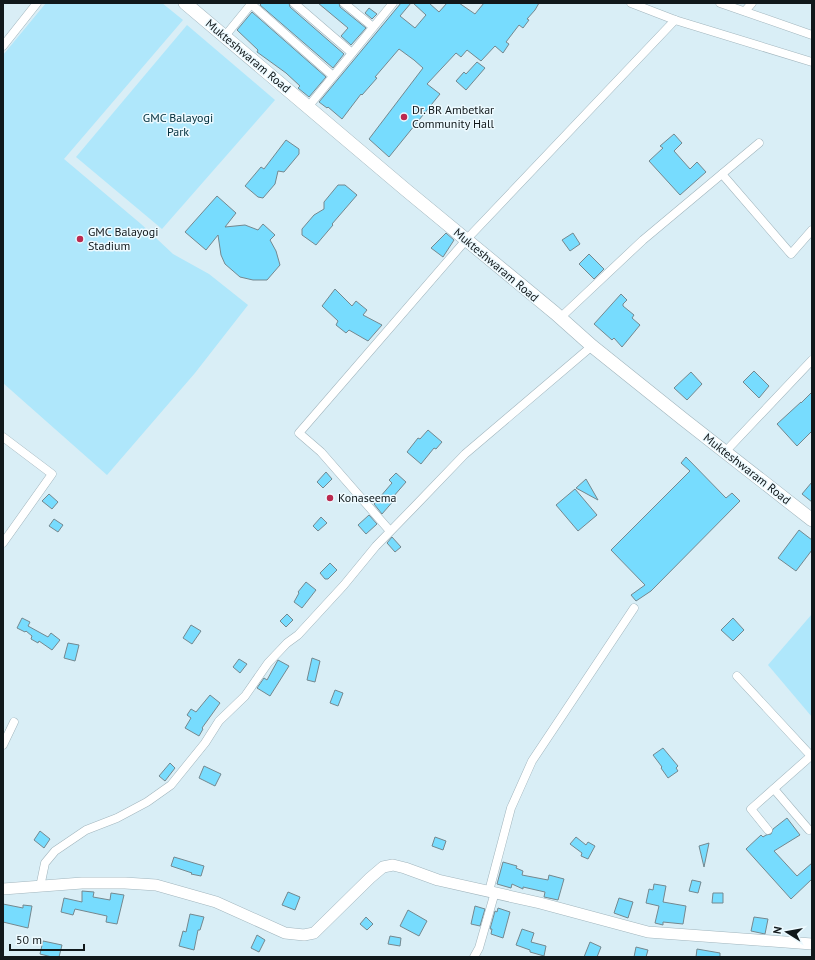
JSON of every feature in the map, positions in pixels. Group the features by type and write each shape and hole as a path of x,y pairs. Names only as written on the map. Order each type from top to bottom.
{"main road":[{"name":"Mukteshwaram Road","path":"185,3 592,346 812,520"},
{"path":"3,889 89,883 125,883 156,886 216,902 285,933 304,936 314,933 370,878 383,868 393,865 438,880 492,891 648,932 812,944"}],"street":[{"path":"3,46 37,3"},
{"path":"225,36 251,3 333,76"},
{"path":"294,3 352,53"},
{"path":"344,3 373,27"},
{"path":"308,107 393,3"},
{"path":"631,3 675,20 812,62"},
{"path":"720,3 812,35"},
{"path":"745,11 752,3"},
{"path":"390,531 321,452 299,433 466,240 675,20"},
{"path":"560,318 643,240 759,143"},
{"path":"722,174 791,254 812,230"},
{"path":"40,887 45,863 55,851 86,830 117,818 147,802 171,785 193,758 219,721 245,696 268,663 287,643 298,635 390,531 465,454 592,346"},
{"path":"725,452 812,360"},
{"path":"3,437 52,474 3,543"},
{"path":"474,957 479,948 511,808 532,761 634,608"},
{"path":"737,676 812,756 751,809 768,830"},
{"path":"3,745 14,722"},
{"path":"774,789 809,830"}],"green space":[{"name":"GMC Balayogi Stadium","path":"46,3 162,3 183,20 64,159 141,224 173,254 209,274 248,305 195,373 107,475 3,383 3,55"},
{"name":"GMC Balayogi Park","path":"187,25 275,100 162,229 76,157"},
{"path":"812,614 812,717 768,665"}],"building":[{"path":"262,3 289,3 290,7 344,54 333,68 260,5"},
{"path":"318,3 339,3 340,7 366,28 351,45 341,36 348,28"},
{"path":"401,3 411,3 400,16 415,28 426,15 413,3 429,3 439,12 447,3 459,3 475,14 484,3 539,3 527,19 529,20 523,28 519,25 506,42 509,44 503,53 495,46 481,61 467,50 461,57 456,53 427,84 440,94 389,157 369,139 423,68 414,60 399,49 375,77 377,78 362,95 361,94 342,119 328,107 327,108 319,102"},
{"path":"369,8 377,14 372,19 365,13"},
{"path":"252,12 326,77 309,97 298,88 300,86 286,73 257,52 258,50 237,30"},
{"path":"477,62 485,68 466,90 456,81 464,72 466,74"},
{"path":"674,134 682,143 674,151 690,169 697,162 706,172 680,195 649,161 663,148 660,146"},
{"path":"286,140 299,149 299,154 284,172 278,171 275,184 263,198 258,197 245,186 261,167 264,169"},
{"path":"338,185 345,185 357,195 316,245 302,235 302,229 314,215 324,209 324,202"},
{"path":"217,196 236,213 225,227 245,225 258,230 263,224 275,235 270,240 276,251 280,265 267,280 253,280 240,277 225,264 221,255 218,235 206,250 185,232"},
{"path":"446,233 454,240 443,257 431,248"},
{"path":"573,233 580,244 570,251 562,240"},
{"path":"589,254 604,269 594,279 579,264"},
{"path":"335,289 352,306 356,301 367,310 363,315 382,325 368,341 349,330 346,333 336,325 338,321 322,306"},
{"path":"621,294 627,300 623,306 634,315 632,318 640,325 622,347 614,338 612,340 594,324"},
{"path":"754,371 769,386 759,398 743,382"},
{"path":"691,372 702,384 687,400 674,388"},
{"path":"812,392 812,431 797,446 777,424"},
{"path":"428,430 442,442 436,449 434,448 421,464 407,452 418,438 420,439"},
{"path":"686,457 726,498 732,493 740,501 651,591 636,601 631,595 645,585 611,550 690,471 681,463"},
{"path":"326,472 332,479 323,488 317,482"},
{"path":"396,473 406,482 393,497 395,499 382,514 374,504 392,483 389,480"},
{"path":"586,479 598,500 576,488"},
{"path":"812,482 812,502 802,494"},
{"path":"575,489 597,515 578,531 556,505"},
{"path":"49,494 58,502 52,509 42,501"},
{"path":"369,515 377,524 366,534 358,525"},
{"path":"321,517 327,523 318,531 313,526"},
{"path":"54,519 63,525 58,532 49,526"},
{"path":"799,530 812,540 812,550 796,571 778,558"},
{"path":"392,537 401,547 395,552 387,543"},
{"path":"330,563 337,570 328,579 325,579 320,573"},
{"path":"306,582 316,590 302,608 294,602 299,593 298,592"},
{"path":"287,614 293,620 286,627 280,621"},
{"path":"22,618 30,622 28,626 48,637 51,633 60,640 52,650 39,641 38,643 31,639 32,636 26,631 25,632 17,628"},
{"path":"733,618 744,630 733,641 721,630"},
{"path":"191,625 201,631 192,644 183,638"},
{"path":"68,643 79,645 75,661 64,658"},
{"path":"312,658 320,661 315,682 307,680"},
{"path":"239,659 247,664 240,673 233,667"},
{"path":"278,660 289,666 270,696 257,688 264,678 267,680"},
{"path":"335,690 343,693 338,706 330,703"},
{"path":"210,695 220,703 202,728 203,729 199,736 185,728 191,718 187,715 191,709 196,712"},
{"path":"663,748 678,766 676,768 678,771 668,778 653,755"},
{"path":"170,763 175,768 165,781 159,776"},
{"path":"204,766 221,774 215,786 199,778"},
{"path":"787,818 800,835 774,851 797,876 812,863 812,879 791,899 746,849 761,835 763,837 771,834 773,829"},
{"path":"40,831 50,839 44,848 34,840"},
{"path":"435,837 446,841 443,850 432,846"},
{"path":"576,837 586,845 588,842 595,846 588,859 581,856 582,853 570,844"},
{"path":"709,843 704,867 699,846"},
{"path":"174,857 204,866 201,876 191,874 192,873 171,866"},
{"path":"503,862 517,866 516,868 523,871 522,875 548,880 549,875 564,879 558,900 544,897 545,892 523,887 523,889 512,884 511,888 497,884"},
{"path":"692,880 701,882 698,893 689,891"},
{"path":"654,884 666,886 663,902 686,906 683,924 663,922 663,925 655,923 659,906 646,903 649,889 653,890"},
{"path":"82,891 94,892 93,897 110,900 111,893 124,895 117,924 106,922 107,916 75,909 73,915 61,912 64,898 82,902"},
{"path":"288,892 300,897 295,910 282,905"},
{"path":"713,893 723,893 723,903 712,903"},
{"path":"619,898 633,902 628,918 614,913"},
{"path":"3,904 23,908 23,905 32,906 28,928 3,922"},
{"path":"475,906 485,909 480,926 471,924"},
{"path":"498,908 510,912 503,938 491,934 492,929 490,929 495,911 497,912"},
{"path":"408,910 427,921 419,936 400,926"},
{"path":"190,914 204,917 200,930 198,930 194,950 179,946 183,931 186,932"},
{"path":"366,917 373,924 367,930 360,924"},
{"path":"754,917 768,919 765,934 751,931"},
{"path":"522,929 534,933 531,942 546,946 544,956 530,952 530,950 516,945"},
{"path":"257,935 265,940 259,952 251,948"},
{"path":"390,936 401,938 400,946 388,944"},
{"path":"43,941 62,945 59,957 40,954"},
{"path":"590,942 601,947 597,957 584,957"},
{"path":"636,947 648,950 646,957 634,957"},
{"path":"697,949 720,953 720,957 696,957"}],"place":[{"name":"Dr. BR Ambetkar Community Hall","path":"404,117"},
{"name":"GMC Balayogi Stadium","path":"80,239"},
{"name":"Konaseema","path":"330,498"}]}
